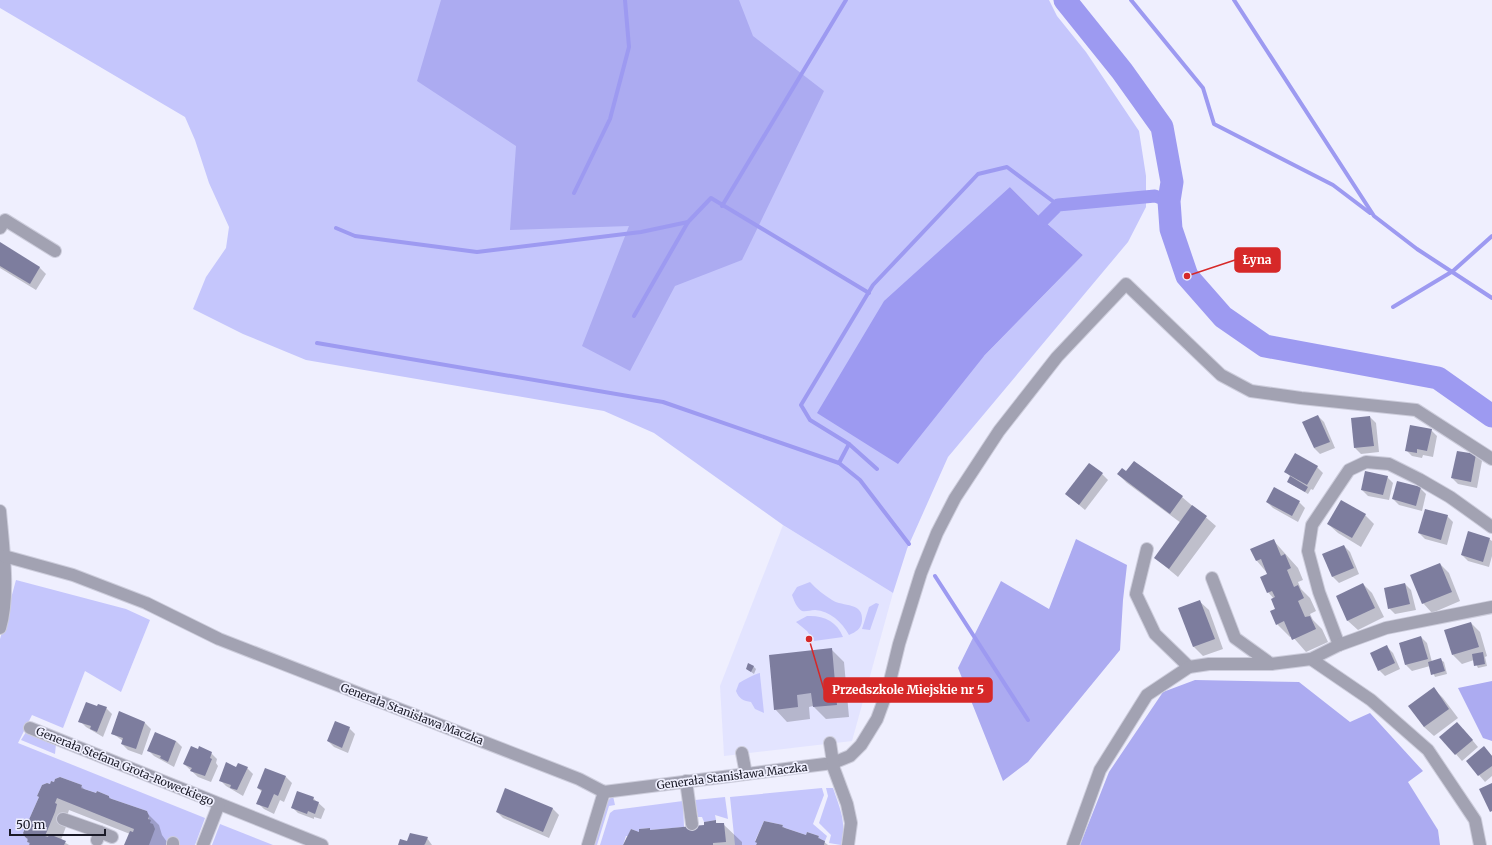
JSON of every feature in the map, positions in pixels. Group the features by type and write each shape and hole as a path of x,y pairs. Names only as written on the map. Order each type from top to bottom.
{"street":[{"path":"0,228 5,220 55,251"},
{"name":"Generała Stanisława Maczka","path":"4,556 73,575 146,603 219,638 579,779 604,792 833,764 850,756 862,745 877,719 888,689 899,644 921,573 937,533 955,498 999,431 1056,357 1126,284 1221,375 1251,391 1301,398 1416,410 1492,459"},
{"path":"1339,645 1319,592 1308,551 1312,525 1349,470 1366,462 1388,464 1431,486 1492,527"},
{"path":"0,511 4,556 3,617 0,628"},
{"path":"1147,549 1136,594 1155,634 1189,667"},
{"path":"4,573 18,560"},
{"path":"1212,578 1235,638 1271,664"},
{"path":"1073,845 1100,770 1147,695 1189,667 1208,664 1271,664 1311,660 1339,645 1386,628 1492,607"},
{"path":"1311,660 1371,700 1428,750 1475,820 1480,845"},
{"name":"Generała Stefana Grota-Roweckiego","path":"30,728 322,845"},
{"path":"830,743 833,764 851,823 848,845"},
{"path":"742,752 746,774"},
{"path":"686,781 692,824"},
{"path":"588,845 604,792"},
{"name":"Generała Stefana Grota-Roweckiego","path":"203,845 219,804"},
{"path":"63,819 102,840"}],"shaded area":[{"path":"0,0 1049,0 1057,16 1086,52 1139,131 1146,176 1146,207 1128,242 948,457 907,549 893,593 783,525 654,433 604,411 306,360 243,334 193,309 206,277 226,248 229,227 209,183 195,140 185,117 0,8","holes":["1010,187 1043,220 1083,255 984,356"]},
{"path":"441,0 739,0 753,36 824,91 742,260 675,286 630,371 582,346 629,226 510,230 516,146 417,81"},
{"path":"1010,187 1043,220 1083,255 984,356 898,464 817,413 884,301"},
{"path":"783,525 893,593 852,741 724,756 720,686"},
{"path":"1076,539 1127,565 1120,650 1028,762 1003,781 958,668 1001,581 1049,609"},
{"path":"16,580 126,609 150,620 121,692 85,671 63,728 32,715 18,743 205,818 195,845 149,845 150,823 147,811 109,798 109,796 97,791 96,793 81,788 82,785 60,777 55,779 54,782 51,781 50,784 47,783 42,785 37,796 39,797 23,833 28,839 27,842 30,843 29,845 0,845 0,639"},
{"path":"810,582 820,592 832,600 852,606 860,611 862,621 858,630 849,635 835,618 826,612 800,610 792,595 797,587"},
{"path":"876,603 879,604 870,630 862,629 869,607"},
{"path":"807,616 829,620 837,627 843,637 814,641 807,631 796,622"},
{"path":"760,673 764,713 755,709 751,702 740,698 736,691 739,683"},
{"path":"1195,680 1299,682 1350,722 1370,713 1423,771 1408,782 1438,830 1440,845 1080,845 1109,772 1163,692"},
{"path":"1492,681 1492,741 1483,738 1458,688"},
{"path":"26,732 56,744 55,754 21,740"},
{"path":"822,788 824,795 813,824 827,836 825,841 818,838 819,836 807,832 806,835 782,827 783,825 764,821 755,841 757,843 756,845 735,845 730,797"},
{"path":"826,788 833,788 842,816 843,837 841,845 829,843 831,835 819,823 828,796"},
{"path":"613,796 615,805 609,806 597,845 593,845 605,803"},
{"path":"725,797 728,819 715,815 716,820 704,822 702,817 698,817 695,800"},
{"path":"683,801 684,827 650,830 650,828 639,829 639,832 631,829 628,836 626,836 623,845 600,845 610,813 614,810"},
{"path":"220,824 273,845 212,845"}],"building":[{"path":"0,242 40,267 30,284 0,266"},
{"path":"1318,415 1330,442 1314,448 1302,422"},
{"path":"1370,416 1374,446 1354,448 1351,418"},
{"path":"1410,425 1432,429 1427,451 1417,449 1417,453 1405,451"},
{"path":"1457,451 1476,454 1471,482 1451,478"},
{"path":"1295,453 1318,466 1307,485 1284,472"},
{"path":"1134,461 1183,496 1170,514 1117,474 1122,468 1126,471"},
{"path":"1089,463 1103,473 1079,505 1065,494"},
{"path":"1365,471 1388,476 1383,495 1361,490"},
{"path":"1290,476 1308,487 1305,492 1287,482"},
{"path":"1397,481 1421,487 1416,506 1392,499"},
{"path":"1274,487 1300,501 1292,516 1266,502"},
{"path":"1341,500 1366,514 1352,538 1327,524"},
{"path":"1192,505 1207,516 1169,569 1154,558"},
{"path":"1425,509 1448,515 1441,540 1418,533"},
{"path":"1468,531 1490,538 1483,562 1461,555"},
{"path":"1274,539 1281,556 1285,554 1291,568 1287,570 1294,587 1298,585 1304,598 1298,601 1305,617 1310,616 1316,629 1292,640 1284,621 1276,625 1270,611 1275,609 1271,599 1275,597 1272,591 1267,593 1260,577 1267,574 1261,559 1256,561 1250,549"},
{"path":"1344,545 1354,568 1332,577 1322,554"},
{"path":"1440,563 1452,592 1422,604 1410,575"},
{"path":"1363,583 1375,608 1347,621 1336,596"},
{"path":"1405,583 1410,604 1388,609 1384,588"},
{"path":"1200,600 1215,639 1193,647 1178,608"},
{"path":"1471,622 1479,647 1452,655 1444,630"},
{"path":"1421,636 1428,659 1405,665 1399,643"},
{"path":"1387,645 1395,663 1378,671 1370,653"},
{"path":"832,648 837,705 813,707 811,693 797,695 798,707 774,710 769,655"},
{"path":"1483,652 1485,664 1474,666 1472,654"},
{"path":"1441,658 1445,671 1431,675 1428,662"},
{"path":"748,663 754,666 751,672 746,669"},
{"path":"1434,687 1449,709 1424,727 1408,706"},
{"path":"86,702 97,706 98,704 107,707 97,732 90,729 91,726 78,722"},
{"path":"119,711 145,722 136,749 121,744 123,738 111,734"},
{"path":"335,721 350,727 342,748 327,741"},
{"path":"1457,722 1473,740 1455,755 1439,737"},
{"path":"155,732 176,741 168,762 160,758 161,756 147,751"},
{"path":"191,746 198,749 199,746 212,752 210,758 212,759 205,776 190,771 192,768 183,764"},
{"path":"1484,746 1492,756 1492,766 1478,776 1466,761"},
{"path":"226,762 236,767 238,763 248,767 237,790 230,788 231,785 219,781"},
{"path":"265,768 286,776 278,796 274,794 268,808 256,804 262,790 257,788"},
{"path":"60,777 82,785 81,788 96,793 97,791 109,796 109,798 147,811 149,816 148,819 151,820 150,823 153,824 155,829 149,845 124,845 130,831 133,832 134,829 57,798 55,803 57,804 55,812 45,836 48,837 49,834 66,841 64,845 29,845 30,843 27,842 28,839 23,833 39,797 37,796 42,785 47,783 50,784 51,781 54,782 55,779"},
{"path":"1492,783 1492,811 1490,812 1479,789"},
{"path":"505,788 553,808 543,832 496,812"},
{"path":"297,791 314,797 313,800 319,802 315,814 308,811 307,814 291,808"},
{"path":"716,820 716,823 724,823 726,842 713,843 713,845 623,845 631,829 639,832 639,829 650,828 650,830 704,825 704,822"},
{"path":"764,821 783,825 782,827 806,835 807,832 819,836 818,838 825,841 824,845 756,845 757,843 755,842"},
{"path":"410,833 428,837 425,844 398,845 400,839 407,841"}],"waterway":[{"path":"574,193 610,119 629,47 625,0"},
{"path":"722,206 846,0"},
{"path":"1065,0 1122,71 1162,127 1172,182 1169,201 1171,229 1187,276 1223,317 1265,346 1438,378 1492,416"},
{"path":"1131,0 1203,88 1214,124 1333,185 1370,213"},
{"path":"1234,0 1374,216 1417,249 1492,298"},
{"path":"877,469 849,444 810,420 801,405 873,285 978,174 1007,167 1058,205"},
{"path":"1043,220 1058,205 1155,196 1169,201"},
{"path":"634,316 688,222 711,198 869,293"},
{"path":"336,228 355,236 477,252 641,232 688,222"},
{"path":"1393,307 1453,271 1492,236"},
{"path":"317,343 663,402 839,463 860,480 909,544"},
{"path":"839,463 849,444"},
{"path":"935,576 1028,720"}],"place":[{"name":"Łyna","path":"1187,276"},
{"name":"Przedszkole Miejskie nr 5","path":"809,639"}]}
